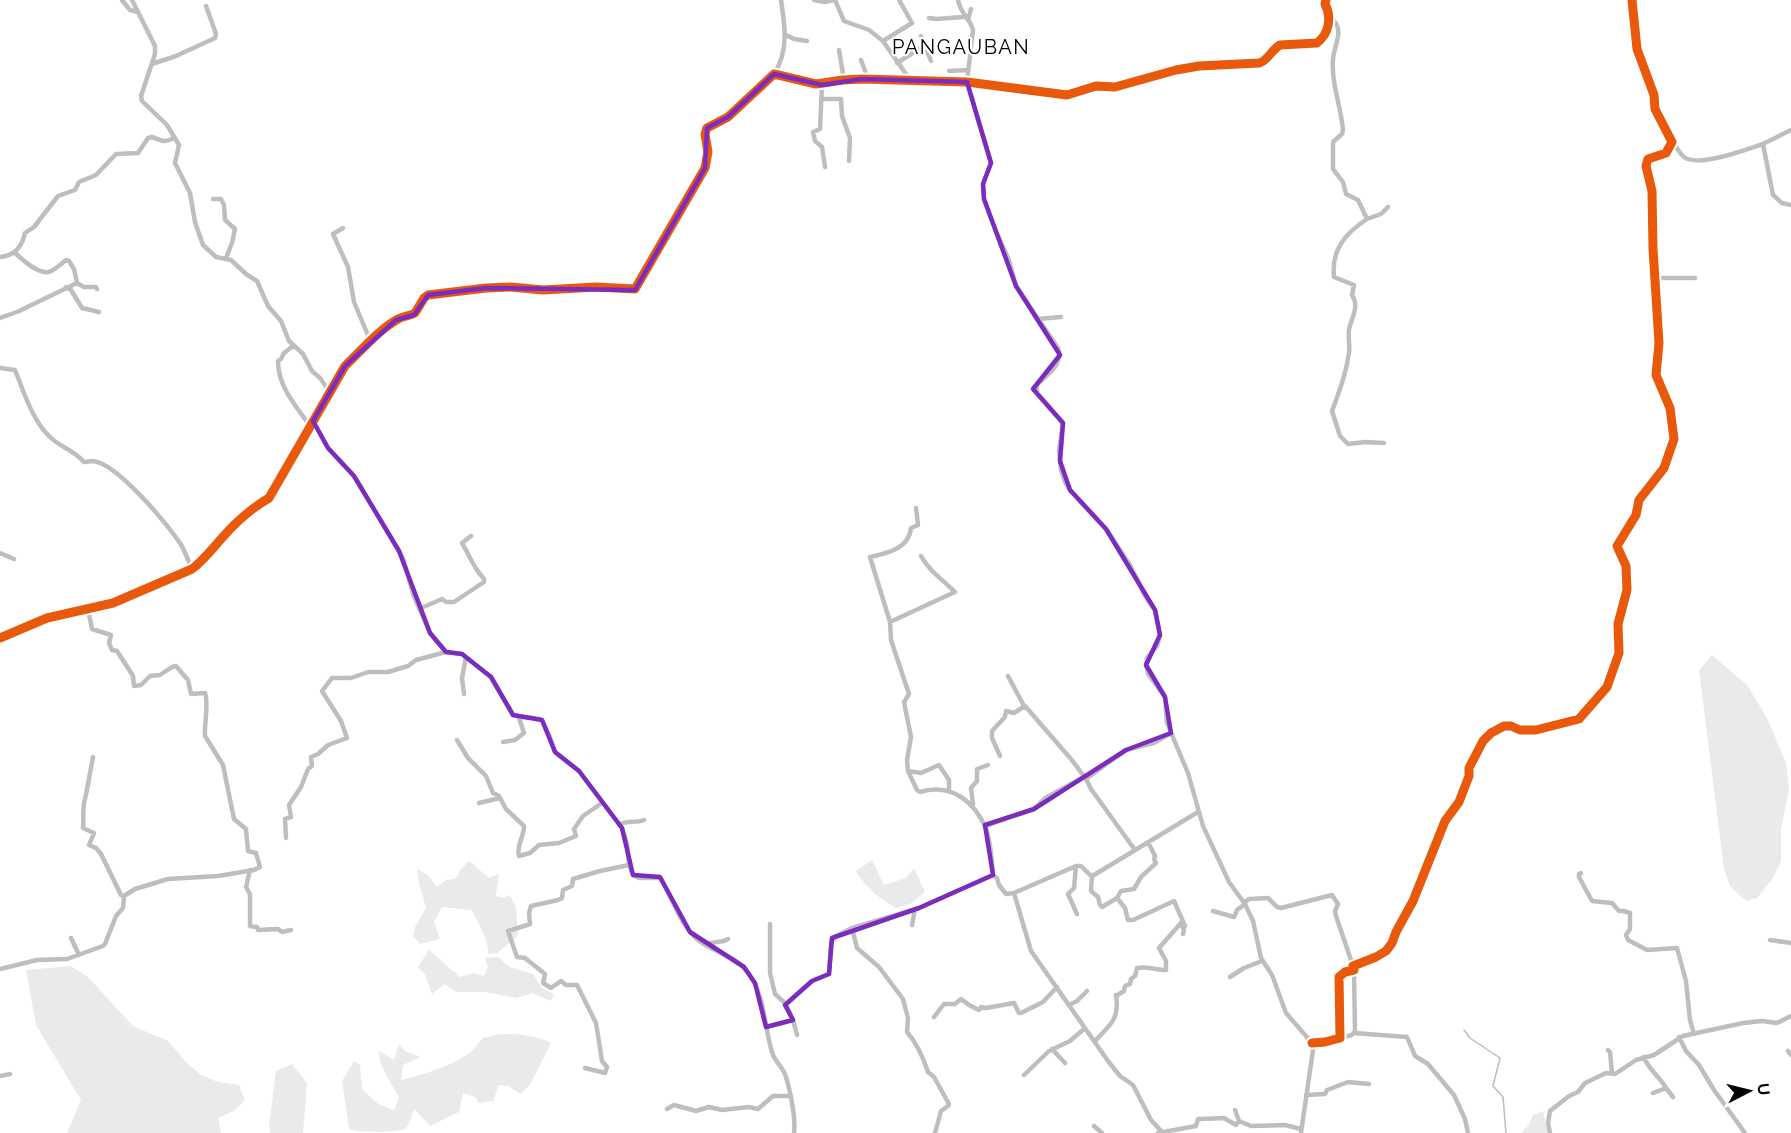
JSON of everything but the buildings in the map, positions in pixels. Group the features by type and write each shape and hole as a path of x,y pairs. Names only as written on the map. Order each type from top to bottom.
{"street":[{"path":"122,0 130,10 138,12"},
{"path":"132,0 155,46 141,101 167,125 173,138 179,144 176,163 190,193 201,241 216,257 226,258 260,284 268,306 278,316 289,341 303,354 312,371 329,391"},
{"path":"0,639 47,618 113,603 192,569 201,562 228,532 269,498 345,366 370,340 400,317 416,314 424,298 434,294 486,288 635,289 705,168 708,156 705,134 709,127 736,111 774,74 778,67 786,35 781,0"},
{"path":"814,0 825,2 835,0 844,21 869,30 883,41 910,80"},
{"path":"883,41 912,22 899,0"},
{"path":"958,0 973,30 967,82 991,163 983,184 984,199 1010,260 1016,286 1060,355 1058,363 1035,389 1063,423 1060,437 1061,470 1070,490 1106,529 1130,565 1145,596 1155,610 1160,635 1157,646 1147,658 1148,674 1165,697 1167,723 1188,773 1203,826 1225,873 1253,921 1262,961 1272,975 1286,1013 1312,1043 1313,1050 1301,1131 1285,1125 1251,1126 1239,1121 1235,1110"},
{"path":"774,74 822,85 844,80 868,79 967,82 1067,95 1096,86 1115,87 1199,66 1259,63 1266,60 1280,45 1317,43 1325,35 1329,19 1326,0"},
{"path":"1632,0 1637,49 1654,95 1655,109 1672,142 1686,159 1709,159 1763,144 1791,130"},
{"path":"152,64 215,38 216,34 206,6"},
{"path":"966,19 971,9"},
{"path":"929,18 936,20 966,19"},
{"path":"1329,19 1335,21 1339,29 1333,56 1333,80 1343,128 1342,134 1333,142 1332,166 1342,180 1346,193 1358,200 1367,219"},
{"path":"786,35 793,39 807,41"},
{"path":"921,36 931,61"},
{"path":"897,63 925,45"},
{"path":"839,50 844,80"},
{"path":"861,60 868,79"},
{"path":"949,71 968,70"},
{"path":"822,85 820,129 813,132 814,140 822,147 825,167"},
{"path":"821,99 840,99 842,116 849,131 849,161"},
{"path":"0,257 14,252 22,244 25,233 34,227 58,196 75,190 80,182 96,175 116,154 138,153 148,138 168,142 173,138"},
{"path":"1340,1038 1338,978 1345,972 1377,957 1392,943 1413,901 1445,821 1459,802 1471,763 1487,736 1504,726 1520,730 1536,730 1578,719 1607,687 1618,653 1618,624 1628,582 1626,566 1617,546 1636,515 1639,500 1665,468 1674,440 1670,408 1656,375 1659,343 1652,191 1646,161 1666,153 1672,142"},
{"path":"1763,144 1773,195 1782,203 1791,205"},
{"path":"213,199 221,199 225,205 225,220 235,229 226,258"},
{"path":"1384,443 1365,442 1349,445 1340,436 1332,411 1343,385 1350,350 1349,331 1354,318 1356,300 1352,295 1354,285 1334,277 1333,263 1348,233 1389,207"},
{"path":"343,228 333,234 348,267 354,302 370,340"},
{"path":"14,252 43,272 49,272 66,260 69,261 74,269 77,283 84,287 96,287 97,289"},
{"path":"1655,278 1695,278"},
{"path":"0,318 77,283"},
{"path":"66,287 71,290 82,308 99,312"},
{"path":"1038,319 1061,316"},
{"path":"293,346 278,362 279,376 288,395 310,426"},
{"path":"0,368 15,370 36,418 50,437 78,455 84,462 94,462 110,469 140,495 165,522 182,546 192,569"},
{"path":"313,420 328,448 354,476 399,551 404,561 412,594 430,633 446,651 466,657 491,677 513,715 519,718 527,716 542,720 555,752 579,771 625,835 629,866 633,875 639,878 656,877 662,880 690,932 704,944 733,958 755,983 773,1053 784,1072 795,1124 794,1133"},
{"path":"916,508 918,525 911,528 910,536 905,544 890,552 870,557 890,622 891,640 909,694 904,702 911,737 907,760 908,771 915,787 920,792 932,788 949,790 971,806 984,826 990,845 993,875 1005,894 1014,893 1076,866 1081,866 1092,875"},
{"path":"419,609 443,598 446,602 454,602 484,582 470,561 468,552 462,543 471,536"},
{"path":"0,553 14,559"},
{"path":"890,622 955,592 938,575 931,572 921,556"},
{"path":"88,609 92,630 111,635 109,643 112,650 116,651 133,676 134,686 141,685 150,676 159,675 176,666 188,680 191,694 205,693 207,699 204,714 205,736 223,765 234,819 246,831 248,851 253,851 259,856 260,867 250,870 218,876 168,879 135,889 124,896"},
{"path":"286,838 285,819 291,816 289,805 312,766 310,757 318,754 328,745 347,738 341,721 322,691 327,682 332,678 351,678 368,672 388,672 408,666 417,659 446,651"},
{"path":"464,694 462,678 466,657"},
{"path":"1008,676 1024,706 1028,707 1085,778 1136,850"},
{"path":"1000,756 992,738 992,731 1005,717 1006,711 1014,713 1024,706"},
{"path":"503,742 515,740 524,733 519,718"},
{"path":"984,826 1034,808 1045,798 1085,778 1126,750 1155,742 1171,733"},
{"path":"457,740 468,758 486,776 493,793 524,826 518,848 519,856 530,853 539,845 559,843 576,836 574,829 583,816 603,803"},
{"path":"93,757 88,778 88,793 84,801 84,828 94,833 89,845 101,854 121,895 124,896"},
{"path":"908,771 921,773 939,765 951,784 949,790"},
{"path":"971,806 973,804 971,788 977,781 977,769 988,765"},
{"path":"479,803 500,798"},
{"path":"1092,875 1198,812"},
{"path":"619,825 627,820 644,820"},
{"path":"1092,875 1091,891 1098,897 1102,907 1117,898 1121,891 1134,889 1141,877 1156,863 1148,842"},
{"path":"585,1068 606,1073 607,1067 602,1061 596,1023 577,985 566,985 561,981 549,988 543,982 545,974 524,958 517,957 508,931 530,924 531,905 558,900 563,890 572,886 573,879 629,866"},
{"path":"1076,866 1074,888 1068,894 1077,914"},
{"path":"250,870 246,887 250,894 250,926 258,930 278,929 282,932 291,930"},
{"path":"1581,873 1579,877 1592,901 1612,903 1618,911 1624,910 1630,913 1630,929 1626,934 1628,940 1647,950 1677,948 1686,981 1690,1020 1694,1034"},
{"path":"786,1004 812,981 829,974 831,942 836,936 852,928 915,909 993,875"},
{"path":"1014,893 1031,951 1119,1074 1133,1086 1151,1120 1163,1133"},
{"path":"0,969 37,960 60,960 105,944 116,916 123,908 124,896"},
{"path":"1213,911 1234,916 1249,899 1268,898 1281,908 1332,896 1338,904 1335,911 1336,916 1354,968 1354,1034"},
{"path":"1095,1041 1115,1020 1116,995 1130,984 1137,968 1166,970 1167,961 1159,948 1181,922 1184,932 1186,928 1174,901 1133,920 1128,920 1125,908 1117,898"},
{"path":"912,925 915,909"},
{"path":"770,924 770,973 775,994 786,1004 797,1035"},
{"path":"852,928 857,948 879,967 903,999 908,1018 907,1032 919,1055 926,1062 927,1072 934,1077 949,1104 941,1111 935,1133"},
{"path":"71,938 79,955"},
{"path":"704,944 728,939"},
{"path":"1770,940 1791,943"},
{"path":"1230,977 1262,961"},
{"path":"934,1017 944,1005 955,1005 961,999 979,1010 981,1007 1014,1003 1021,1013 1043,1002 1057,987"},
{"path":"1068,1005 1077,1001 1087,991"},
{"path":"1550,1133 1548,1122 1551,1110 1578,1092 1585,1083 1604,1074 1615,1074 1636,1060 1654,1055 1679,1037 1743,1023 1762,1021 1775,1023 1791,1016"},
{"path":"766,1027 793,1020"},
{"path":"1024,1075 1052,1049 1070,1041 1085,1028"},
{"path":"1312,1043 1354,1034 1407,1037 1415,1056 1428,1064 1454,1095 1465,1119 1468,1133"},
{"path":"1679,1037 1686,1051 1699,1065 1745,1133"},
{"path":"1052,1049 1065,1064"},
{"path":"1608,1050 1612,1073"},
{"path":"1644,1057 1672,1098"},
{"path":"0,1076 10,1074"},
{"path":"1306,1095 1325,1094 1327,1090 1348,1082 1369,1084"},
{"path":"1653,1093 1666,1088"},
{"path":"667,1109 677,1105 696,1111 709,1107 722,1110 749,1107 758,1109 773,1096 789,1096"},
{"path":"1158,1133 1196,1126 1198,1119 1224,1118 1236,1125 1239,1121"},
{"path":"1094,1126 1102,1133"}],"highlighted area":[{"path":"774,74 822,85 862,79 967,82 991,163 983,184 984,199 1016,286 1060,355 1033,389 1063,423 1060,461 1070,490 1106,529 1155,610 1160,635 1146,665 1165,697 1171,733 1126,750 1034,809 985,825 993,875 919,908 832,938 829,974 812,981 785,1005 793,1020 766,1027 755,983 744,967 690,932 660,877 633,875 622,828 579,771 555,752 542,720 513,715 491,677 462,654 446,652 430,633 399,551 354,476 328,448 313,421 345,366 396,320 414,315 428,295 486,288 635,290 705,168 707,128 728,117"}],"shaded area":[{"path":"1712,655 1748,686 1768,720 1786,763 1789,790 1781,829 1781,861 1773,878 1757,898 1746,901 1730,886 1724,869 1699,670"},
{"path":"872,860 884,885 906,878 914,868 925,892 910,904 896,908 873,892 856,871"},
{"path":"469,861 489,878 499,873 496,896 504,898 510,895 516,908 518,936 497,953 488,954 485,937 472,910 442,907 434,922 440,939 420,944 413,936 415,927 426,908 417,869 428,875 437,887 446,880 455,879"},
{"path":"429,950 460,977 474,973 484,976 488,967 485,958 498,957 510,967 533,974 542,988 554,994 551,1001 532,993 517,998 485,992 456,992 445,984 432,994 425,974 418,967"},
{"path":"71,966 88,977 133,1026 168,1041 201,1075 218,1082 239,1085 245,1100 234,1111 218,1118 221,1133 67,1133 81,1100 36,1025 26,970"},
{"path":"499,1034 538,1038 551,1043 530,1085 520,1094 509,1086 499,1085 493,1101 479,1103 475,1097 463,1093 459,1112 430,1126 414,1109 406,1128 402,1130 379,1132 349,1129 342,1081 354,1061 360,1065 362,1089 377,1103 394,1111 399,1097 383,1069 379,1051 394,1060 399,1044 405,1051 420,1057 403,1065 401,1080 453,1063 471,1052 483,1038"},
{"path":"292,1064 307,1083 303,1133 270,1133 276,1071"},
{"path":"1543,1111 1548,1133 1521,1133 1529,1125 1533,1115"}],"waterway":[{"path":"1464,1030 1470,1038 1500,1058 1493,1086 1503,1097 1506,1133"}],"cycle path":[{"path":"0,638 47,618 113,603 196,566 238,521 269,498 345,366 383,329 398,319 415,313 428,295 511,287 543,290 596,287 635,289 705,168 708,152 705,134 707,128 728,117 774,74 816,84 862,79 967,82 1067,95 1096,86 1115,87 1199,66 1259,63 1280,45 1317,43 1327,30 1329,20 1326,0"},
{"path":"1312,1043 1340,1038 1339,977 1345,972 1354,970 1353,966 1386,951 1392,943 1413,901 1445,821 1459,802 1469,776 1469,768 1483,741 1491,733 1504,726 1520,730 1536,730 1579,719 1607,687 1619,653 1618,624 1627,590 1626,566 1617,546 1636,515 1639,500 1664,468 1674,439 1670,408 1656,375 1659,343 1652,191 1646,166 1648,159 1666,153 1672,142 1655,109 1654,95 1637,49 1632,0"}],"district":[{"name":"PANGAUBAN","path":"961,47"}]}
